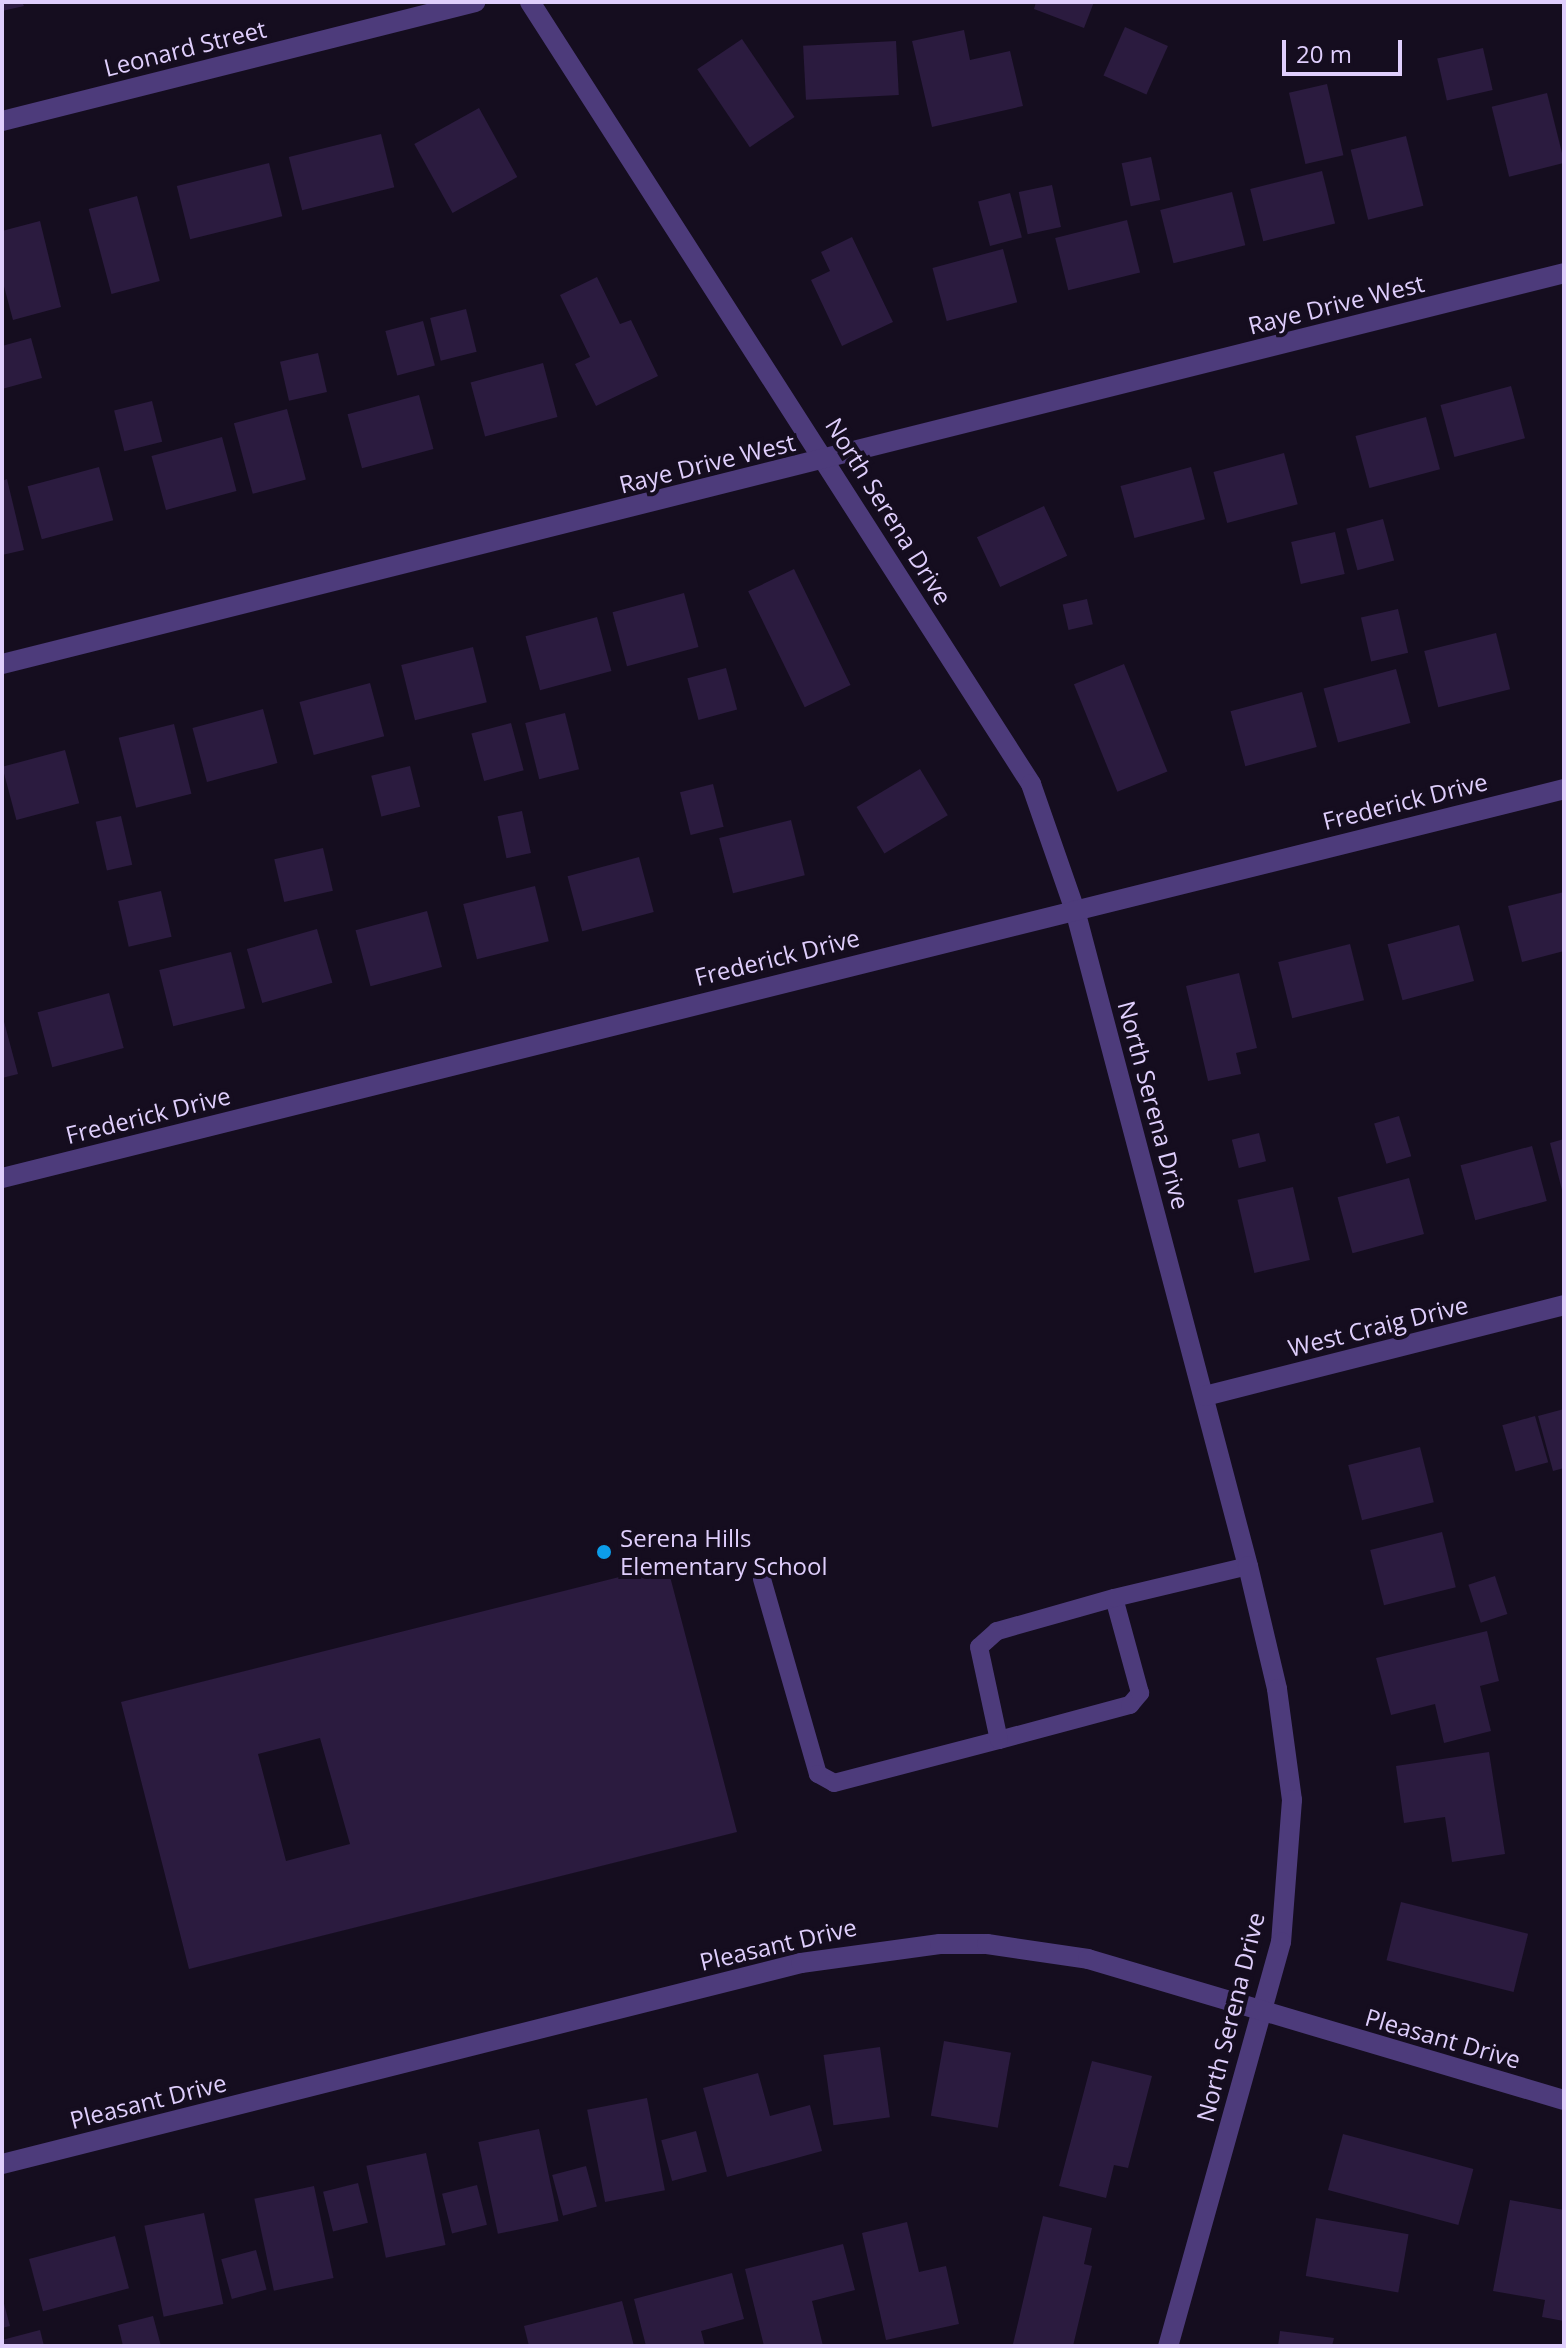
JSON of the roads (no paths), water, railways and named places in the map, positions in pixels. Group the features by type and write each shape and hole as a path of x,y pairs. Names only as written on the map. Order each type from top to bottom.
{"street":[{"name":"Leonard Street","path":"2,121 475,2"},
{"name":"North Serena Drive","path":"530,2 1031,784 1075,910 1248,1566 1280,1705 1292,1800 1281,1942 1168,2346"},
{"name":"Raye Drive West","path":"2,664 1564,273"},
{"name":"Frederick Drive","path":"2,1178 1564,789"},
{"name":"West Craig Drive","path":"1205,1396 1564,1305"},
{"name":"Pleasant Drive","path":"2,2164 801,1963 899,1946 987,1944 1041,1949 1564,2100"}],"lane":[{"path":"999,1740 979,1647 997,1631 1114,1598 1248,1566"},
{"path":"762,1579 818,1774 834,1783 1130,1705 1140,1693 1114,1598"}],"place":[{"name":"Serena Hills Elementary School","path":"604,1552"}]}
